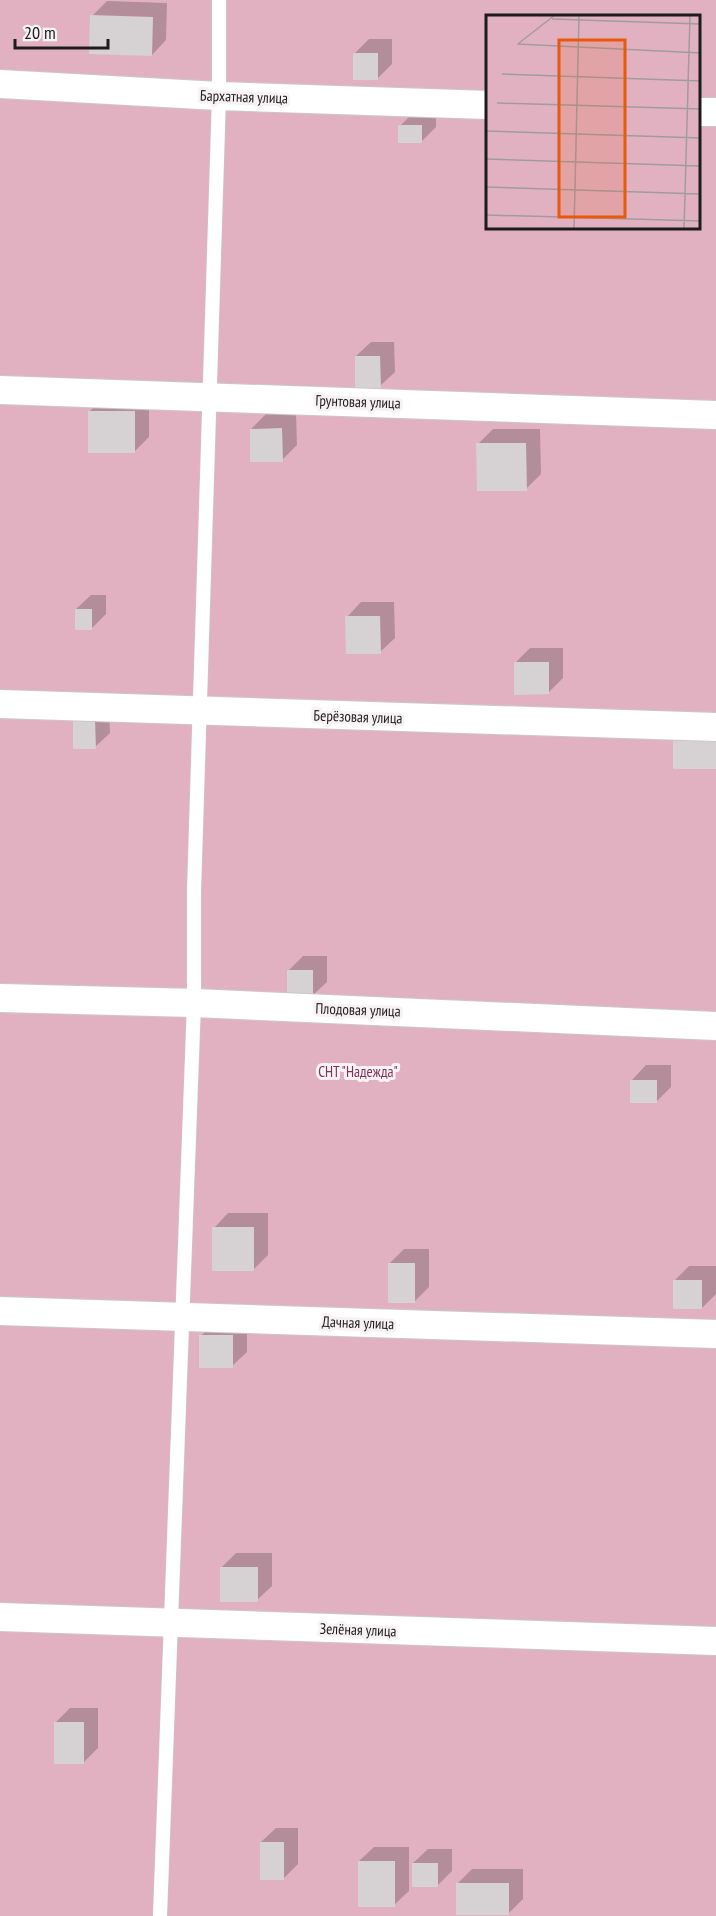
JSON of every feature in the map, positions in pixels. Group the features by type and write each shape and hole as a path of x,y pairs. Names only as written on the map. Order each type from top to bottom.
{"street":[{"name":"Бархатная улица","path":"0,84 219,96 486,105"},
{"name":"Грунтовая улица","path":"0,390 716,415"},
{"name":"Берёзовая улица","path":"0,704 716,727"},
{"name":"Плодовая улица","path":"0,998 194,1003 716,1026"},
{"name":"Дачная улица","path":"0,1311 716,1334"},
{"name":"Зелёная улица","path":"0,1617 716,1641"}],"lane":[{"path":"160,1916 173,1624 194,1003 194,891 219,96 219,0"}],"green space":[{"name":"СНТ \"Надежда\"","path":"0,0 716,0 716,1916 0,1916"}],"building":[{"path":"90,15 153,17 152,56 89,54"},
{"path":"353,53 378,53 378,80 353,80"},
{"path":"398,125 422,125 422,143 398,143"},
{"path":"355,356 380,356 381,388 355,388"},
{"path":"88,411 135,411 135,453 88,453"},
{"path":"282,428 283,462 250,462 250,429"},
{"path":"476,443 526,443 527,491 477,491"},
{"path":"75,609 92,609 92,630 75,630"},
{"path":"345,616 380,616 381,654 346,654"},
{"path":"514,662 549,662 549,694 514,695"},
{"path":"95,719 96,749 73,749 73,720"},
{"path":"673,737 716,737 716,769 673,769"},
{"path":"287,970 313,970 313,998 287,998"},
{"path":"630,1080 657,1080 657,1103 630,1103"},
{"path":"212,1227 254,1227 254,1271 212,1271"},
{"path":"388,1263 415,1263 415,1303 388,1303"},
{"path":"673,1280 702,1280 702,1309 673,1309"},
{"path":"199,1335 233,1335 233,1368 199,1368"},
{"path":"220,1567 258,1567 258,1602 220,1602"},
{"path":"54,1722 84,1722 84,1764 54,1764"},
{"path":"260,1842 284,1842 284,1880 260,1880"},
{"path":"358,1861 395,1861 395,1907 358,1907"},
{"path":"412,1863 438,1863 438,1887 412,1887"},
{"path":"456,1883 509,1883 509,1915 456,1915"}]}
